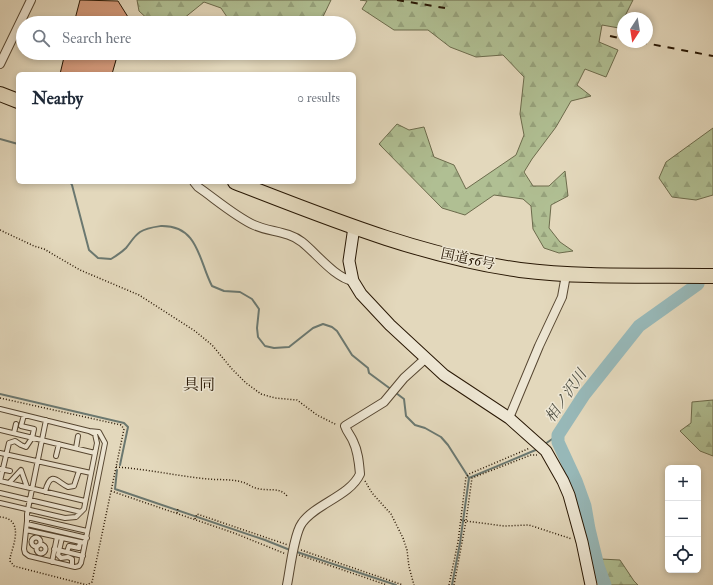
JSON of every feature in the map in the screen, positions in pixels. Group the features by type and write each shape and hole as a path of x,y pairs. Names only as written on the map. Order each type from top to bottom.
{"highway":[{"path":"0,94 16,100"},
{"name":"国道56号","path":"240,184 354,227 420,249 470,261 520,270 566,274 608,276 713,276"}],"street":[{"path":"23,16 31,0"},
{"path":"0,64 16,31"},
{"path":"196,184 254,225 287,234 301,241 339,275 346,280 353,281"},
{"path":"354,227 349,261 353,281 361,294 373,308 425,359 444,375 509,418 542,448 563,482 569,495 582,542 591,585"},
{"path":"509,418 539,346 562,297 566,274"},
{"path":"287,585 301,524 307,517 337,497 353,484 360,474 358,452 353,439 345,426 384,402 404,378 425,359"}],"lane":[{"path":"0,410 46,420 89,431 100,432 105,443 87,531 87,538 79,566 72,566 29,556 25,553 24,549 28,530 28,509 46,420"},
{"path":"24,415 21,426 34,429 32,438 26,446 15,441 9,443 1,469 0,481 85,501"},
{"path":"14,433 16,424"},
{"path":"0,430 95,453"},
{"path":"0,503 65,518 76,517 84,509 97,444 95,434 89,431"},
{"path":"76,448 78,436"},
{"path":"56,456 59,444"},
{"path":"0,453 91,473"},
{"path":"1,469 10,471"},
{"path":"9,483 21,470 27,487"},
{"path":"45,492 48,482 52,479 58,480 68,488 73,487 76,483 79,471"},
{"path":"0,493 82,512"},
{"path":"27,517 87,531"},
{"path":"27,524 87,538"},
{"path":"28,530 85,543"},
{"path":"28,530 33,538 33,545 39,545 36,549 37,552 40,554 44,553 50,561"},
{"path":"50,561 57,537"},
{"path":"62,538 58,555 61,558 68,557 72,559 72,566"},
{"path":"67,552 69,546 79,548 80,542"},
{"path":"54,549 83,556"}],"path":[{"path":"0,230 34,246 44,249 80,270 139,295 160,308 195,331 212,345 242,379 261,394 275,398 297,400 317,415 337,425 345,426"},
{"path":"449,585 458,542 466,477 469,474 528,449 542,448"},
{"path":"454,585 472,478 531,455 542,448"},
{"path":"116,467 140,468 208,479 236,481 255,488 280,490 287,496"},
{"path":"360,474 372,493 388,509 394,520 407,550 409,567 414,585"},
{"path":"111,491 195,519 288,554 294,552 387,585"},
{"path":"177,513 178,508"},
{"path":"195,519 197,514"},
{"path":"460,520 504,526 536,526 582,542"},
{"path":"234,533 236,528"}],"green space":[{"path":"137,0 331,0 323,16 226,16 221,8 204,2 187,16 144,16 139,11"},
{"path":"360,0 633,0 627,12 617,12 617,28 602,25 599,42 618,50 606,77 585,69 577,85 591,96 571,101 556,127 524,172 533,186 549,186 565,171 568,196 551,205 549,228 560,242 573,251 559,253 544,248 533,229 531,206 523,199 494,195 465,215 442,208 379,144 397,124 409,130 424,127 434,157 454,165 466,189 516,155 524,135 520,114 524,77 503,55 476,57 450,47 428,30 394,30 362,9 367,1"},
{"path":"713,128 713,195 696,200 672,197 659,178 666,162"},
{"path":"713,400 713,456 700,451 680,431 691,423 692,402"},
{"path":"601,559 620,560 638,585 606,585"}],"building":[{"path":"80,0 118,1 127,16 76,16"},
{"path":"63,60 116,60 113,72 60,72"}],"waterway":[{"path":"0,139 16,143"},
{"path":"71,184 89,250 98,258 111,259 126,248 134,237 142,231 161,226 174,227 190,238 196,247 212,286 224,291 240,292 252,299 259,309 257,328 258,337 265,346 274,348 289,347 313,328 323,324 332,327 337,331 352,355 368,368 369,373 392,390"},
{"name":"相ノ沢川","path":"605,585 598,566 585,506 576,481 558,442 558,435 584,395 639,326 698,284"},
{"path":"396,393 404,399 406,416 415,425 425,428 441,437 448,445 469,478 460,543 452,585"},
{"path":"0,394 124,423 128,427 120,465"},
{"path":"545,444 558,435"},
{"path":"469,478 538,449"},
{"path":"117,470 115,489 265,540 290,550"},
{"path":"294,551 396,585"}],"railway":[{"path":"397,0 445,8"},
{"path":"610,36 617,38"},
{"path":"653,44 713,56"}],"district":[{"name":"具同","path":"199,385"}]}
